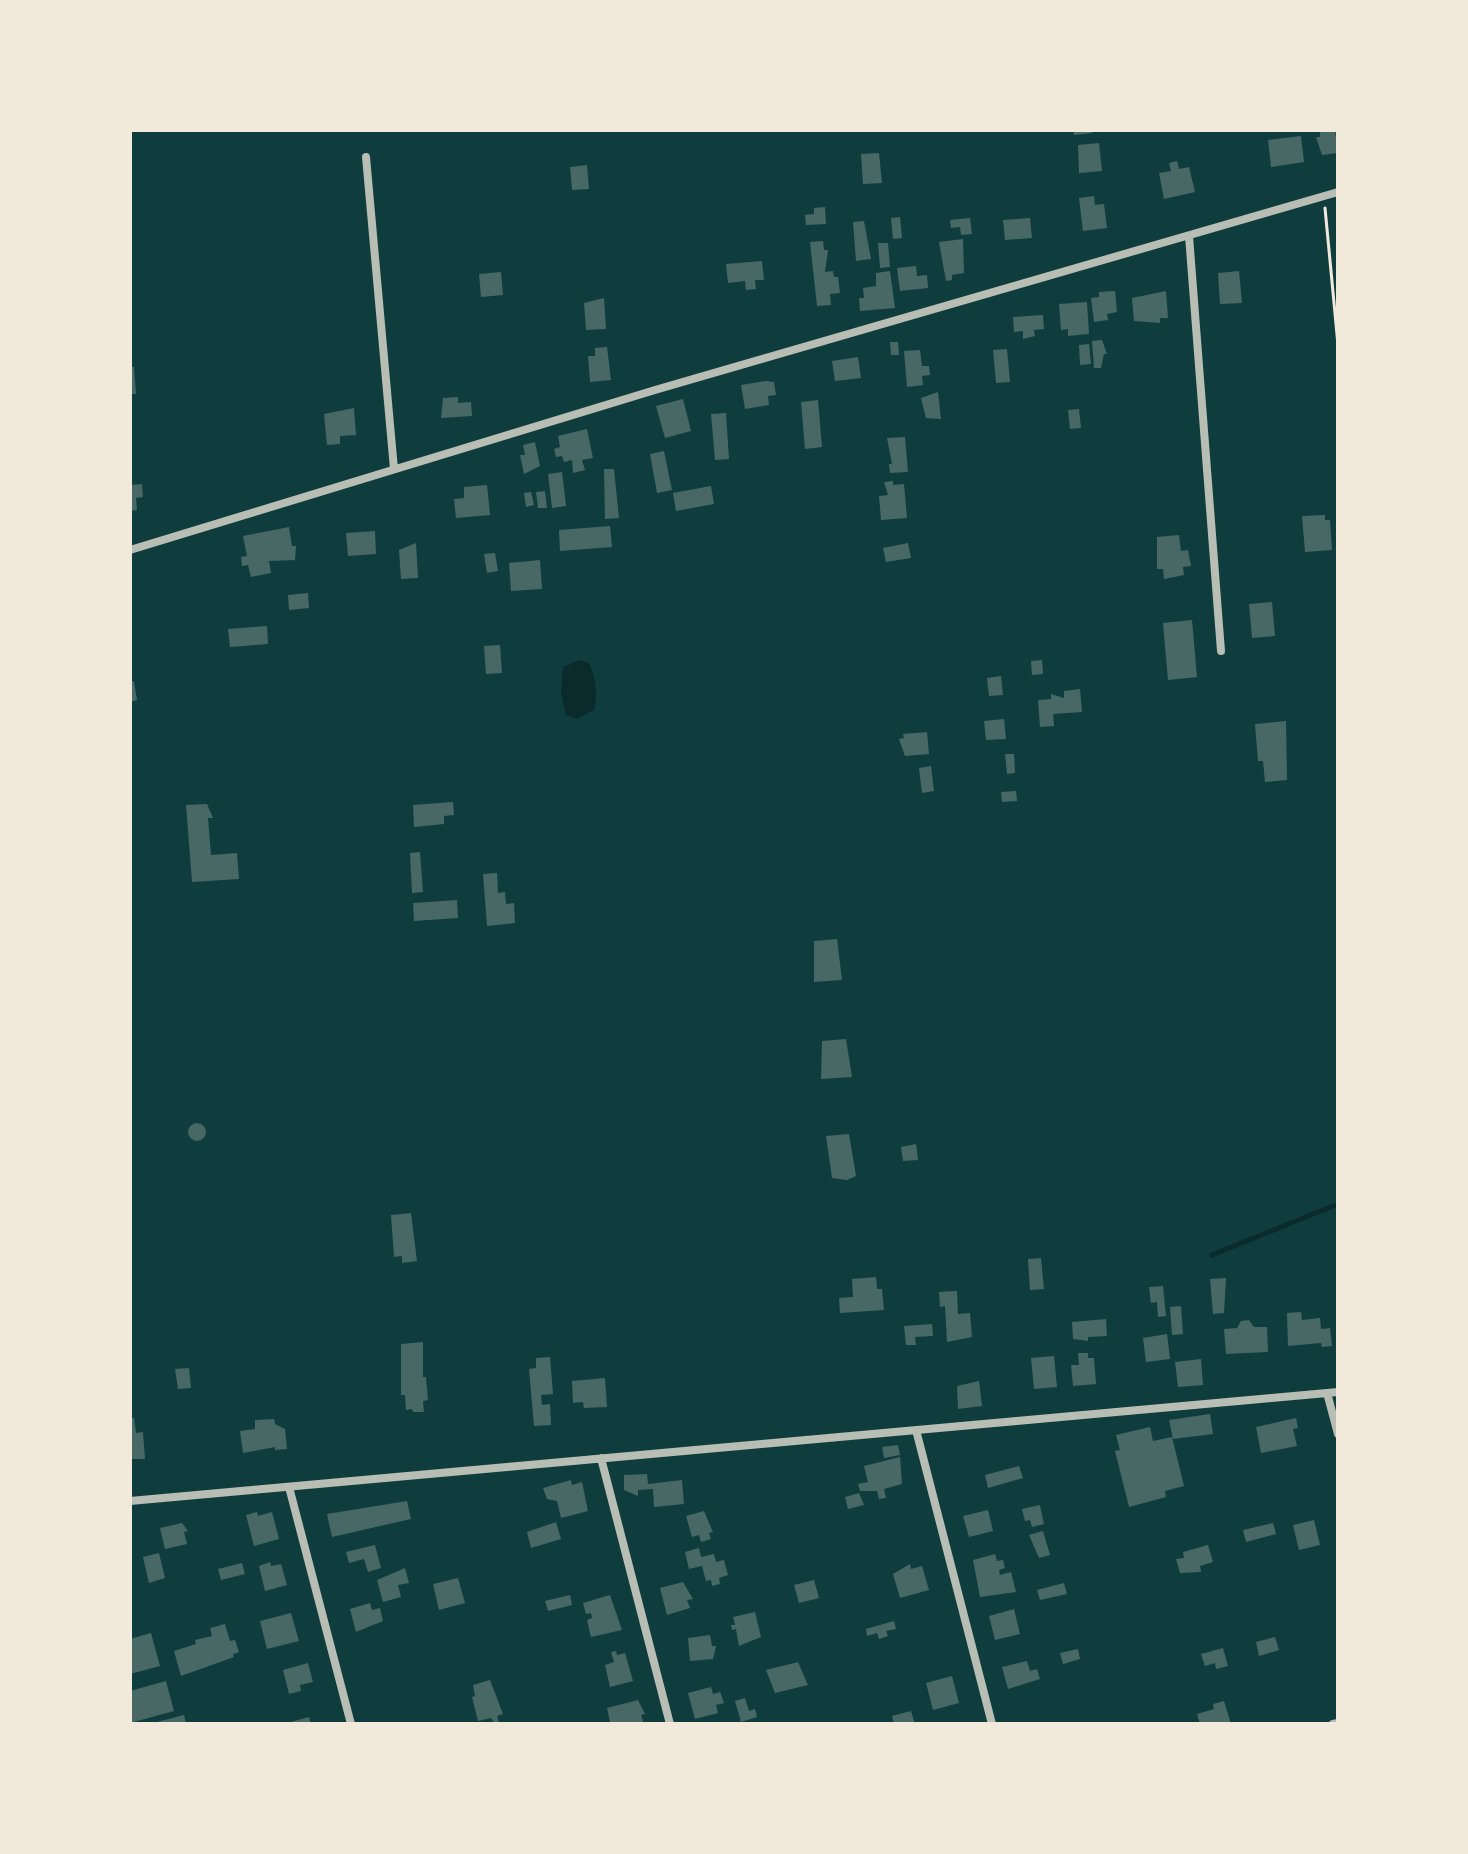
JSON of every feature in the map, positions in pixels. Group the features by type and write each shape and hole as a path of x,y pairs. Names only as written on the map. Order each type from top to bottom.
{"street":[{"path":"366,157 394,469"},
{"path":"130,550 394,469 1338,192"},
{"path":"1189,236 1221,651"},
{"path":"130,1501 1338,1392"},
{"path":"1327,1393 1338,1434"},
{"path":"916,1430 992,1724"},
{"path":"601,1458 670,1724"},
{"path":"289,1487 351,1724"}],"path":[{"path":"1324,196 1338,345"}],"water":[{"path":"579,660 589,663 595,680 596,698 594,710 577,719 566,715 561,693 563,667"}],"building":[{"path":"1073,130 1092,130 1092,133 1074,135"},
{"path":"1320,130 1335,130 1338,153 1322,155 1316,137 1320,137"},
{"path":"1301,136 1304,162 1271,167 1268,140"},
{"path":"1099,143 1102,171 1079,173 1078,145"},
{"path":"879,153 882,183 863,184 861,154"},
{"path":"1177,161 1179,169 1189,167 1195,192 1164,199 1159,173 1171,171 1169,163"},
{"path":"587,165 589,189 572,190 570,167"},
{"path":"1094,196 1095,205 1104,204 1107,228 1083,231 1079,198"},
{"path":"825,207 826,224 806,225 805,215 814,214 814,208"},
{"path":"900,217 902,238 893,239 891,218"},
{"path":"970,218 972,234 961,235 960,227 951,228 950,220"},
{"path":"1030,218 1032,238 1005,240 1003,220"},
{"path":"864,221 871,259 856,261 853,222"},
{"path":"963,239 964,273 952,275 952,280 946,281 939,242"},
{"path":"823,241 824,250 828,250 825,272 833,271 834,277 838,277 840,293 830,294 831,305 817,306 810,242"},
{"path":"878,243 888,243 890,267 880,268"},
{"path":"762,261 764,280 755,280 756,289 746,290 745,281 728,283 726,264"},
{"path":"916,266 917,276 927,275 928,288 900,291 897,268"},
{"path":"890,271 895,308 860,311 859,298 864,298 863,288 876,286 876,273"},
{"path":"1239,271 1242,303 1220,304 1218,273"},
{"path":"501,272 503,295 481,297 479,274"},
{"path":"1115,291 1117,312 1107,314 1108,320 1094,322 1091,298 1099,297 1099,292"},
{"path":"1166,291 1168,318 1160,318 1160,323 1134,321 1132,298"},
{"path":"604,298 606,329 586,330 584,303"},
{"path":"1087,302 1089,334 1068,336 1068,329 1061,330 1059,304"},
{"path":"1043,315 1044,329 1034,330 1035,336 1023,339 1023,331 1014,332 1013,317"},
{"path":"1102,340 1107,354 1104,354 1101,368 1094,368 1092,341"},
{"path":"890,342 898,342 899,355 891,355"},
{"path":"1089,344 1091,364 1080,365 1079,345"},
{"path":"607,347 611,380 590,382 588,356 595,356 595,348"},
{"path":"1007,349 1010,382 996,383 993,350"},
{"path":"920,350 922,366 929,366 930,375 922,376 923,385 907,387 904,351"},
{"path":"858,357 861,378 835,381 832,361"},
{"path":"130,367 134,367 136,394 130,394"},
{"path":"774,382 776,395 768,396 769,405 745,409 741,385"},
{"path":"938,392 941,419 926,418 921,398"},
{"path":"458,397 458,403 471,402 472,416 441,418 443,398"},
{"path":"683,399 691,431 665,438 656,406"},
{"path":"818,400 822,447 805,449 801,402"},
{"path":"354,408 356,435 340,436 340,444 327,445 324,414"},
{"path":"1079,409 1081,428 1070,429 1068,410"},
{"path":"726,413 729,459 715,460 711,414"},
{"path":"587,429 593,458 582,460 585,470 573,473 572,460 564,462 562,456 556,457 554,449 560,447 558,436"},
{"path":"905,437 908,472 890,473 889,464 892,464 887,438"},
{"path":"535,442 540,466 524,474 520,455 525,455 523,445"},
{"path":"664,451 672,490 657,493 650,454"},
{"path":"604,469 614,469 619,518 605,519"},
{"path":"562,472 566,506 552,508 548,474"},
{"path":"893,481 893,485 904,484 907,518 881,520 879,496 888,495 884,482"},
{"path":"142,484 143,497 136,498 137,510 130,511 130,485"},
{"path":"487,485 490,515 456,518 454,499 464,498 464,487"},
{"path":"711,486 714,504 676,511 673,493"},
{"path":"545,491 547,508 538,508 536,492"},
{"path":"531,492 534,505 526,507 524,493"},
{"path":"1325,515 1325,520 1330,520 1332,550 1305,552 1302,516"},
{"path":"610,526 612,547 560,551 559,530"},
{"path":"289,527 292,546 296,546 295,560 269,561 271,573 251,577 248,565 242,566 241,557 247,556 243,536"},
{"path":"375,531 376,554 348,556 346,533"},
{"path":"1179,535 1181,551 1188,550 1191,566 1183,567 1184,575 1164,579 1163,569 1157,569 1157,537"},
{"path":"416,543 418,578 401,579 399,550"},
{"path":"908,543 911,558 886,562 883,548"},
{"path":"495,553 498,571 487,573 484,554"},
{"path":"540,560 542,589 511,591 509,563"},
{"path":"308,593 309,608 289,610 288,595"},
{"path":"1272,602 1275,636 1252,638 1249,604"},
{"path":"1192,620 1197,677 1168,680 1163,623"},
{"path":"267,626 268,644 230,647 228,629"},
{"path":"500,645 502,673 486,674 484,646"},
{"path":"1042,660 1043,674 1032,675 1031,661"},
{"path":"1001,676 1003,695 989,696 987,678"},
{"path":"134,681 137,700 130,702 130,682"},
{"path":"1080,689 1082,712 1053,714 1054,726 1040,727 1038,700 1051,699 1051,694 1064,698 1064,691"},
{"path":"1004,719 1006,739 986,740 984,721"},
{"path":"1286,721 1287,780 1265,782 1263,761 1258,761 1255,724"},
{"path":"927,732 929,754 905,756 899,739 904,738 903,734"},
{"path":"1005,754 1014,754 1015,773 1007,774"},
{"path":"931,766 934,791 922,793 919,768"},
{"path":"1016,791 1017,801 1002,802 1001,792"},
{"path":"453,802 454,815 444,816 444,824 414,827 413,805"},
{"path":"207,804 213,818 208,818 211,855 237,853 239,879 192,882 186,805"},
{"path":"420,852 423,892 412,893 410,853"},
{"path":"497,873 498,893 505,892 506,904 514,903 515,923 487,926 483,874"},
{"path":"457,900 458,918 414,921 413,903"},
{"path":"837,939 842,980 814,982 814,941"},
{"path":"846,1039 852,1077 821,1079 822,1041"},
{"path":"193,1123 201,1123 206,1132 204,1139 193,1141 188,1136 188,1128"},
{"path":"849,1134 856,1176 847,1180 832,1178 826,1136"},
{"path":"916,1144 918,1160 903,1161 901,1147"},
{"path":"411,1213 417,1261 402,1263 402,1256 394,1257 391,1215"},
{"path":"1041,1258 1044,1289 1030,1290 1028,1259"},
{"path":"876,1277 877,1289 882,1289 884,1310 840,1313 839,1298 853,1297 852,1279"},
{"path":"1226,1278 1224,1313 1213,1314 1210,1279"},
{"path":"1163,1286 1166,1316 1158,1317 1157,1302 1151,1303 1149,1287"},
{"path":"957,1291 958,1314 970,1313 972,1337 947,1342 945,1306 940,1307 939,1292"},
{"path":"1181,1306 1183,1334 1172,1335 1170,1307"},
{"path":"1301,1312 1302,1320 1320,1318 1321,1329 1330,1328 1332,1346 1322,1347 1321,1343 1288,1346 1287,1313"},
{"path":"1106,1319 1107,1336 1088,1337 1088,1341 1073,1339 1072,1322"},
{"path":"1249,1320 1254,1327 1267,1327 1268,1352 1226,1354 1224,1329 1237,1328 1241,1321"},
{"path":"932,1324 933,1336 915,1337 916,1345 906,1345 904,1326"},
{"path":"1167,1334 1170,1359 1146,1362 1143,1338"},
{"path":"423,1342 423,1377 426,1377 428,1400 423,1401 424,1412 413,1412 412,1409 406,1410 405,1395 401,1395 401,1344"},
{"path":"1078,1353 1088,1353 1088,1358 1094,1358 1096,1384 1073,1386 1071,1365 1079,1365"},
{"path":"1054,1356 1057,1387 1034,1389 1031,1358"},
{"path":"550,1357 553,1394 541,1395 542,1405 550,1404 551,1425 534,1426 529,1369 536,1368 536,1358"},
{"path":"1201,1359 1203,1385 1178,1387 1175,1362"},
{"path":"189,1368 191,1388 178,1389 175,1369"},
{"path":"605,1378 607,1407 584,1408 583,1402 573,1403 572,1381"},
{"path":"979,1381 982,1406 958,1409 957,1386"},
{"path":"1210,1414 1213,1434 1173,1439 1169,1420"},
{"path":"134,1418 136,1433 143,1432 145,1459 130,1459 130,1419"},
{"path":"1296,1418 1298,1428 1293,1429 1297,1446 1261,1453 1256,1427"},
{"path":"274,1419 275,1424 285,1429 287,1449 275,1450 275,1447 243,1453 240,1431 255,1429 255,1420"},
{"path":"1150,1427 1153,1441 1172,1437 1184,1486 1165,1491 1166,1497 1129,1507 1115,1451 1120,1450 1116,1435"},
{"path":"898,1445 900,1455 884,1458 882,1447"},
{"path":"900,1457 902,1484 884,1489 886,1498 879,1499 877,1491 860,1491 858,1484 868,1482 864,1466"},
{"path":"1019,1466 1023,1478 988,1488 985,1475"},
{"path":"647,1474 648,1484 682,1480 684,1504 654,1507 653,1489 638,1490 638,1496 624,1490 624,1475"},
{"path":"571,1480 572,1485 582,1482 588,1511 561,1518 557,1501 547,1499 543,1488"},
{"path":"859,1493 864,1505 848,1509 845,1497"},
{"path":"407,1501 411,1519 332,1537 327,1514"},
{"path":"1040,1505 1044,1524 1032,1527 1030,1520 1025,1521 1022,1509"},
{"path":"988,1510 993,1531 969,1537 963,1516"},
{"path":"704,1511 713,1532 709,1533 711,1539 701,1542 699,1535 692,1537 686,1516"},
{"path":"257,1512 258,1516 272,1512 279,1539 254,1546 246,1515"},
{"path":"1314,1520 1320,1545 1299,1550 1293,1525"},
{"path":"556,1522 561,1539 531,1548 527,1532"},
{"path":"182,1523 188,1531 184,1532 187,1544 165,1549 160,1528"},
{"path":"1273,1523 1276,1534 1246,1542 1243,1530"},
{"path":"1043,1531 1050,1555 1039,1558 1029,1535"},
{"path":"375,1545 381,1568 368,1572 364,1559 349,1563 346,1552"},
{"path":"1208,1545 1213,1562 1200,1566 1201,1572 1180,1573 1176,1559 1184,1558 1183,1552"},
{"path":"699,1548 701,1557 714,1554 716,1562 724,1560 728,1575 719,1578 720,1584 712,1586 711,1580 706,1581 702,1566 689,1569 685,1552"},
{"path":"159,1553 165,1578 149,1583 143,1557"},
{"path":"995,1554 997,1561 1003,1560 1005,1568 999,1570 1000,1575 1011,1572 1016,1592 980,1597 973,1560"},
{"path":"270,1562 271,1566 281,1564 287,1585 265,1591 259,1566"},
{"path":"242,1563 245,1574 221,1580 218,1569"},
{"path":"910,1564 911,1569 922,1566 929,1590 900,1598 893,1574"},
{"path":"405,1568 409,1583 398,1585 401,1597 383,1602 377,1580"},
{"path":"458,1578 465,1603 439,1610 433,1584"},
{"path":"814,1580 819,1598 799,1603 794,1585"},
{"path":"683,1582 693,1599 687,1600 690,1608 667,1615 660,1588"},
{"path":"1064,1583 1067,1594 1040,1600 1037,1590"},
{"path":"570,1595 572,1605 548,1611 545,1601"},
{"path":"610,1595 622,1630 591,1637 587,1620 592,1618 591,1613 586,1614 583,1603"},
{"path":"370,1603 372,1610 380,1608 383,1621 356,1632 350,1609"},
{"path":"1014,1609 1020,1634 995,1640 989,1616"},
{"path":"755,1612 761,1637 739,1646 736,1629 732,1630 731,1625 735,1625 733,1617"},
{"path":"291,1613 299,1641 267,1649 260,1621"},
{"path":"894,1621 896,1629 886,1631 888,1636 879,1639 877,1633 867,1636 866,1629"},
{"path":"225,1624 230,1641 235,1640 239,1652 233,1654 234,1657 181,1676 174,1651 196,1644 195,1640 212,1636 210,1628"},
{"path":"151,1633 160,1666 130,1674 130,1639"},
{"path":"710,1635 712,1646 716,1646 713,1659 690,1661 688,1638"},
{"path":"1275,1637 1279,1650 1259,1656 1256,1642"},
{"path":"1223,1648 1228,1666 1216,1669 1215,1663 1205,1666 1201,1654"},
{"path":"1078,1649 1080,1659 1063,1664 1060,1653"},
{"path":"616,1651 617,1655 625,1653 633,1681 610,1687 605,1665 614,1662 611,1652"},
{"path":"1027,1661 1030,1671 1037,1669 1040,1679 1008,1689 1002,1667"},
{"path":"798,1662 808,1685 775,1693 766,1670"},
{"path":"308,1663 313,1682 300,1685 301,1691 289,1694 283,1670"},
{"path":"952,1676 959,1703 933,1710 926,1683"},
{"path":"490,1680 503,1714 497,1716 499,1723 495,1724 491,1718 478,1721 472,1697 475,1696 473,1685"},
{"path":"166,1681 174,1711 130,1723 130,1691"},
{"path":"711,1687 713,1694 720,1692 724,1703 716,1705 718,1713 695,1719 688,1693"},
{"path":"745,1698 749,1711 755,1709 757,1717 741,1722 735,1701"},
{"path":"638,1700 645,1714 641,1715 644,1724 610,1722 607,1708"},
{"path":"1224,1701 1231,1724 1200,1724 1197,1714 1214,1709 1213,1704"},
{"path":"911,1711 915,1724 894,1724 892,1716"},
{"path":"184,1715 186,1724 153,1724 153,1723"},
{"path":"309,1717 311,1724 287,1724 287,1723"}],"waterway":[{"path":"1212,1255 1338,1204"}]}
